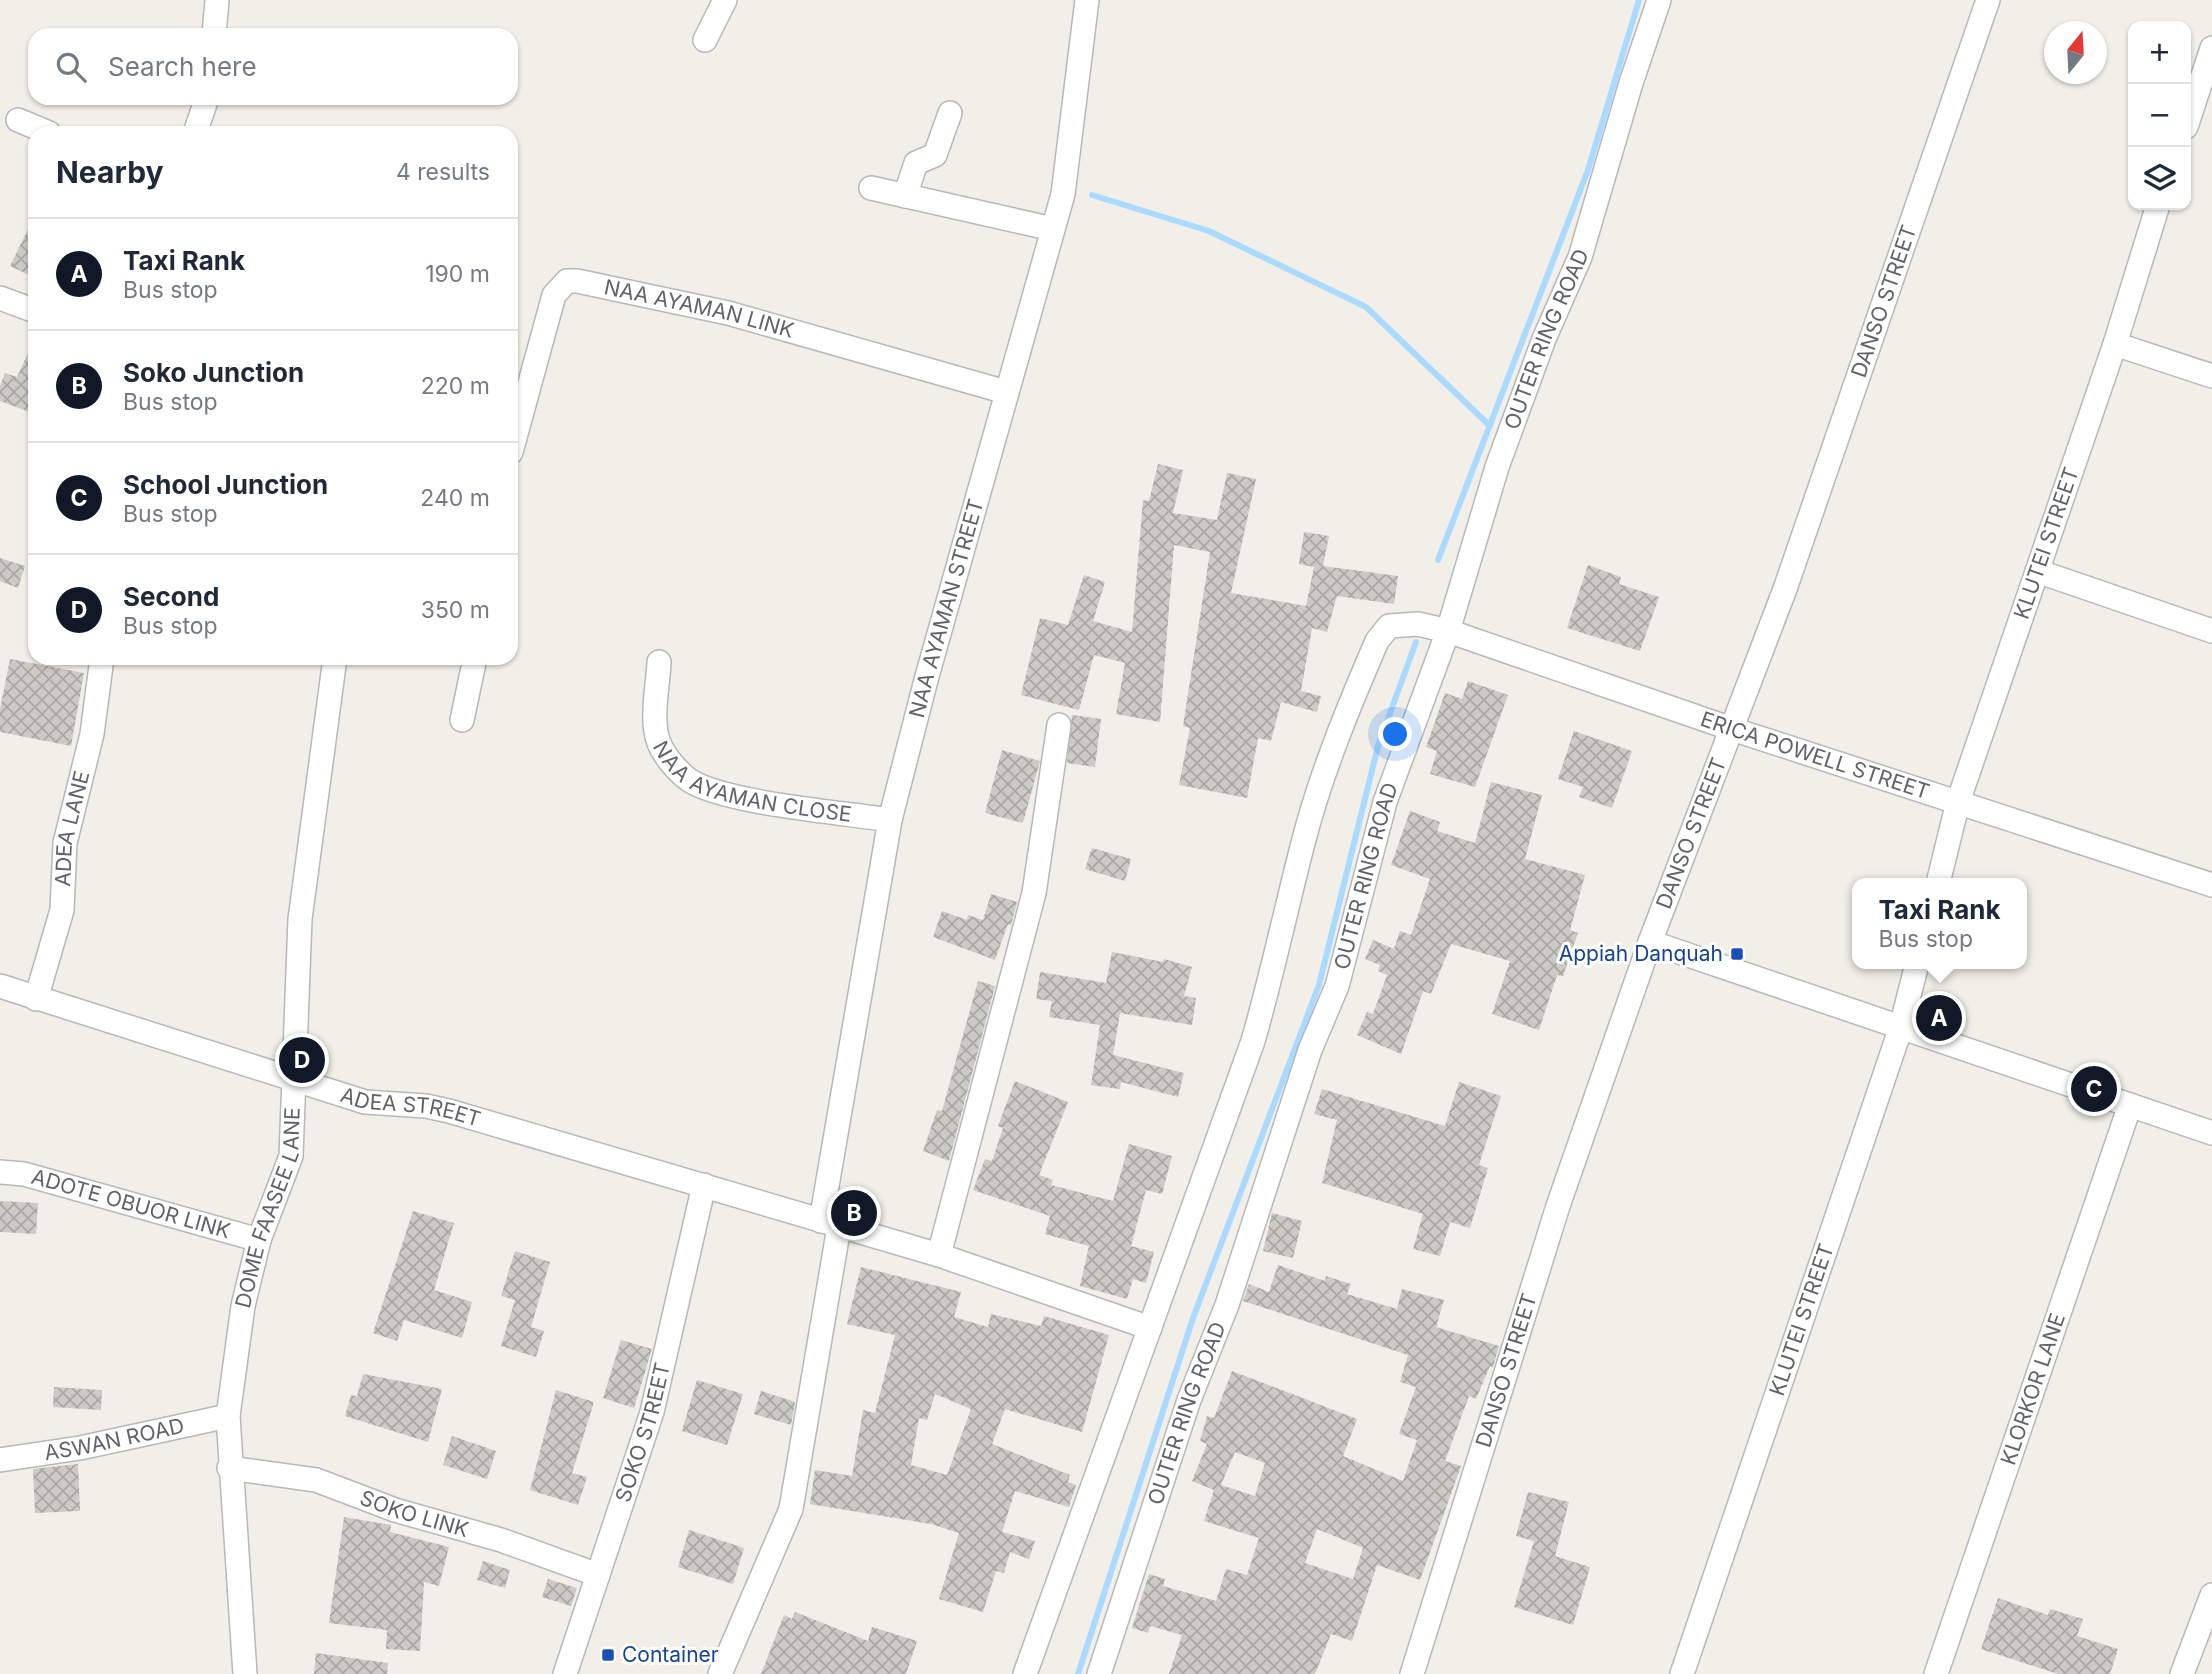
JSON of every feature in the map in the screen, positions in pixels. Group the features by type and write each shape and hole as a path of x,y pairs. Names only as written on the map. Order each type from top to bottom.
{"street":[{"path":"215,28 217,0"},
{"path":"705,40 724,0"},
{"name":"NAA AYAMAN STREET","path":"720,1674 792,1509 830,1224 890,820 1067,171 1087,0"},
{"name":"OUTER RING ROAD","path":"1099,1674 1189,1400 1227,1305 1310,1050 1337,986 1385,802 1448,631 1497,467 1544,339 1580,257 1631,83 1659,0"},
{"name":"DANSO STREET","path":"1412,1674 1512,1345 1650,942 1785,589 1988,0"},
{"path":"2191,112 2212,48"},
{"path":"197,126 205,105"},
{"path":"905,196 916,163 935,155 950,113"},
{"path":"18,120 32,126"},
{"path":"871,188 1053,229"},
{"name":"KLUTEI STREET","path":"1939,878 1958,802 2115,344 2156,210"},
{"name":"NAA AYAMAN LINK","path":"518,426 554,295 567,281 578,281 728,313 1006,392"},
{"path":"0,298 28,308"},
{"path":"2115,344 2212,376"},
{"path":"2037,571 2212,631"},
{"name":"ERICA POWELL STREET","path":"1150,1328 1253,1041 1276,962 1303,842 1338,738 1377,641 1389,626 1418,624 1448,631 1732,729 2212,885"},
{"name":"NAA AYAMAN CLOSE","path":"659,662 656,726 659,742 672,764 690,781 715,791 773,803 890,820"},
{"name":"ADEA LANE","path":"36,999 62,910 65,843 92,734 101,665"},
{"name":"DOME FAASEE LANE","path":"245,1674 229,1468 228,1416 236,1342 259,1240 291,1156 300,919 334,665"},
{"path":"462,720 474,665"},
{"path":"939,1255 1034,893 1059,725"},
{"path":"1650,942 2212,1133"},
{"name":"KLUTEI STREET","path":"1682,1674 1901,1027 1916,969"},
{"name":"ADEA STREET","path":"0,986 294,1082 365,1102 426,1106 449,1111 704,1185 939,1255 1150,1328"},
{"name":"KLORKOR LANE","path":"1936,1674 2130,1105"},
{"name":"ADOTE OBUOR LINK","path":"0,1172 24,1174 259,1240"},
{"name":"SOKO STREET","path":"565,1674 652,1412 704,1185"},
{"path":"1025,1674 1150,1328"},
{"name":"ASWAN ROAD","path":"0,1460 80,1448 228,1416"},
{"name":"SOKO LINK","path":"229,1468 316,1480 395,1510 501,1540 598,1575"},
{"path":"2182,1674 2212,1595"}],"building":[{"path":"28,229 28,275 10,266"},
{"path":"28,353 28,411 0,401 0,386 5,373 17,377"},
{"path":"1158,464 1183,470 1173,513 1217,520 1227,473 1256,479 1231,593 1306,606 1314,567 1299,564 1304,532 1329,536 1323,566 1398,576 1394,604 1337,596 1327,632 1312,628 1301,691 1321,696 1317,712 1281,702 1271,741 1258,738 1247,798 1179,785 1190,728 1183,726 1210,552 1174,545 1160,722 1116,714 1125,663 1094,655 1079,710 1021,695 1040,618 1068,625 1084,575 1105,582 1093,621 1132,632 1143,500 1149,501"},
{"path":"0,558 25,566 18,588 0,581"},
{"path":"1588,565 1621,577 1619,584 1659,597 1640,651 1567,628"},
{"path":"10,659 28,662 28,665 84,673 71,746 0,732 0,709"},
{"path":"1468,681 1508,695 1475,787 1430,774 1437,751 1426,747 1445,693 1462,699"},
{"path":"1072,715 1101,719 1095,767 1067,763"},
{"path":"1574,731 1632,751 1612,808 1579,797 1583,787 1558,779"},
{"path":"1002,750 1040,761 1023,823 985,813"},
{"path":"1491,782 1542,795 1525,859 1585,875 1570,930 1578,933 1563,976 1557,975 1539,1030 1492,1014 1510,961 1451,944 1431,994 1423,991 1401,1054 1357,1035 1367,1012 1373,1014 1387,975 1378,971 1380,965 1365,959 1373,940 1394,949 1400,931 1411,935 1430,879 1391,865 1410,811 1440,822 1437,831 1475,843"},
{"path":"1092,848 1131,859 1125,881 1085,869"},
{"path":"991,894 1017,902 1011,925 1008,924 995,960 933,937 942,911 967,920 968,915 983,920"},
{"path":"1112,952 1163,962 1164,959 1192,967 1184,996 1196,998 1192,1025 1120,1013 1113,1055 1184,1073 1178,1097 1121,1082 1120,1089 1091,1085 1100,1025 1049,1017 1052,1001 1036,999 1040,972 1106,983"},
{"path":"978,981 995,986 949,1161 923,1151 937,1110 942,1111"},
{"path":"1015,1081 1068,1102 1039,1175 1053,1180 1051,1185 1113,1201 1129,1144 1172,1156 1162,1194 1146,1190 1131,1246 1154,1252 1146,1283 1133,1279 1127,1299 1080,1286 1089,1246 1045,1234 1050,1216 973,1190 985,1159 992,1161 1003,1128 998,1126"},
{"path":"1459,1082 1501,1096 1479,1165 1488,1168 1470,1228 1450,1222 1440,1256 1413,1249 1423,1214 1322,1183 1337,1120 1314,1114 1322,1089 1445,1126"},
{"path":"0,1201 38,1203 36,1234 0,1232"},
{"path":"413,1211 454,1223 434,1290 472,1302 462,1338 404,1320 397,1341 373,1333"},
{"path":"1272,1213 1302,1221 1293,1258 1263,1251"},
{"path":"515,1251 550,1262 531,1327 544,1331 536,1357 501,1346 515,1300 501,1296"},
{"path":"1278,1265 1325,1281 1326,1276 1351,1284 1347,1294 1397,1309 1402,1289 1444,1300 1436,1327 1499,1346 1493,1367 1490,1366 1476,1399 1469,1396 1445,1461 1461,1466 1420,1580 1377,1565 1352,1641 1331,1634 1315,1674 1169,1674 1182,1635 1150,1626 1148,1633 1132,1628 1149,1574 1165,1579 1163,1586 1216,1601 1226,1569 1247,1575 1259,1538 1204,1521 1214,1490 1192,1481 1207,1444 1200,1441 1207,1416 1214,1418 1232,1371 1357,1419 1343,1456 1403,1481 1417,1440 1399,1434 1416,1387 1400,1382 1408,1355 1243,1301 1249,1284 1269,1292","holes":["1235,1452 1265,1463 1255,1496 1221,1485","1317,1529 1363,1548 1353,1579 1305,1563"]},
{"path":"861,1267 961,1292 954,1317 988,1327 991,1314 1041,1326 1044,1316 1109,1335 1082,1432 1005,1409 992,1444 1070,1475 1068,1482 1076,1485 1069,1507 1015,1491 1002,1532 1035,1541 1029,1559 1010,1552 1004,1573 996,1571 983,1612 939,1599 959,1533 931,1524 810,1504 815,1470 852,1476 863,1410 875,1413 895,1335 847,1324","holes":["935,1394 971,1409 947,1475 911,1465 919,1418 927,1420"]},
{"path":"621,1340 652,1349 634,1408 603,1398"},
{"path":"363,1374 442,1389 428,1442 345,1416 351,1395 357,1396"},
{"path":"697,1380 743,1394 727,1445 682,1431"},
{"path":"54,1387 102,1390 101,1410 53,1407"},
{"path":"556,1390 594,1402 572,1473 587,1477 578,1505 530,1490"},
{"path":"761,1391 795,1402 791,1425 754,1414"},
{"path":"452,1436 496,1451 487,1479 443,1465"},
{"path":"78,1464 80,1511 35,1513 33,1469"},
{"path":"1528,1492 1569,1502 1555,1556 1590,1567 1573,1625 1514,1607 1534,1541 1516,1536"},
{"path":"344,1517 391,1525 390,1532 449,1547 439,1586 424,1582 420,1651 386,1649 387,1630 329,1623"},
{"path":"689,1530 744,1548 733,1584 678,1567"},
{"path":"483,1561 510,1570 505,1588 477,1580"},
{"path":"548,1579 577,1588 571,1606 542,1597"},
{"path":"1998,1598 2048,1615 2050,1609 2083,1619 2077,1636 2118,1649 2110,1674 2058,1674 1981,1649"},
{"path":"795,1612 868,1641 872,1627 917,1641 906,1674 761,1674 784,1615 792,1619"},
{"path":"316,1653 388,1663 387,1674 314,1674"}],"waterway":[{"path":"1438,560 1588,170 1639,0"},
{"path":"1092,195 1209,231 1366,307 1490,426"},
{"path":"1078,1674 1193,1318 1319,985 1378,746 1416,642"}],"place":[{"name":"Appiah Danquah","path":"1737,954"},
{"name":"Taxi Rank","path":"1939,1018"},
{"name":"Second","path":"302,1060"},
{"name":"School Junction","path":"2094,1089"},
{"name":"Soko Junction","path":"854,1213"},
{"name":"Container","path":"608,1655"}]}
